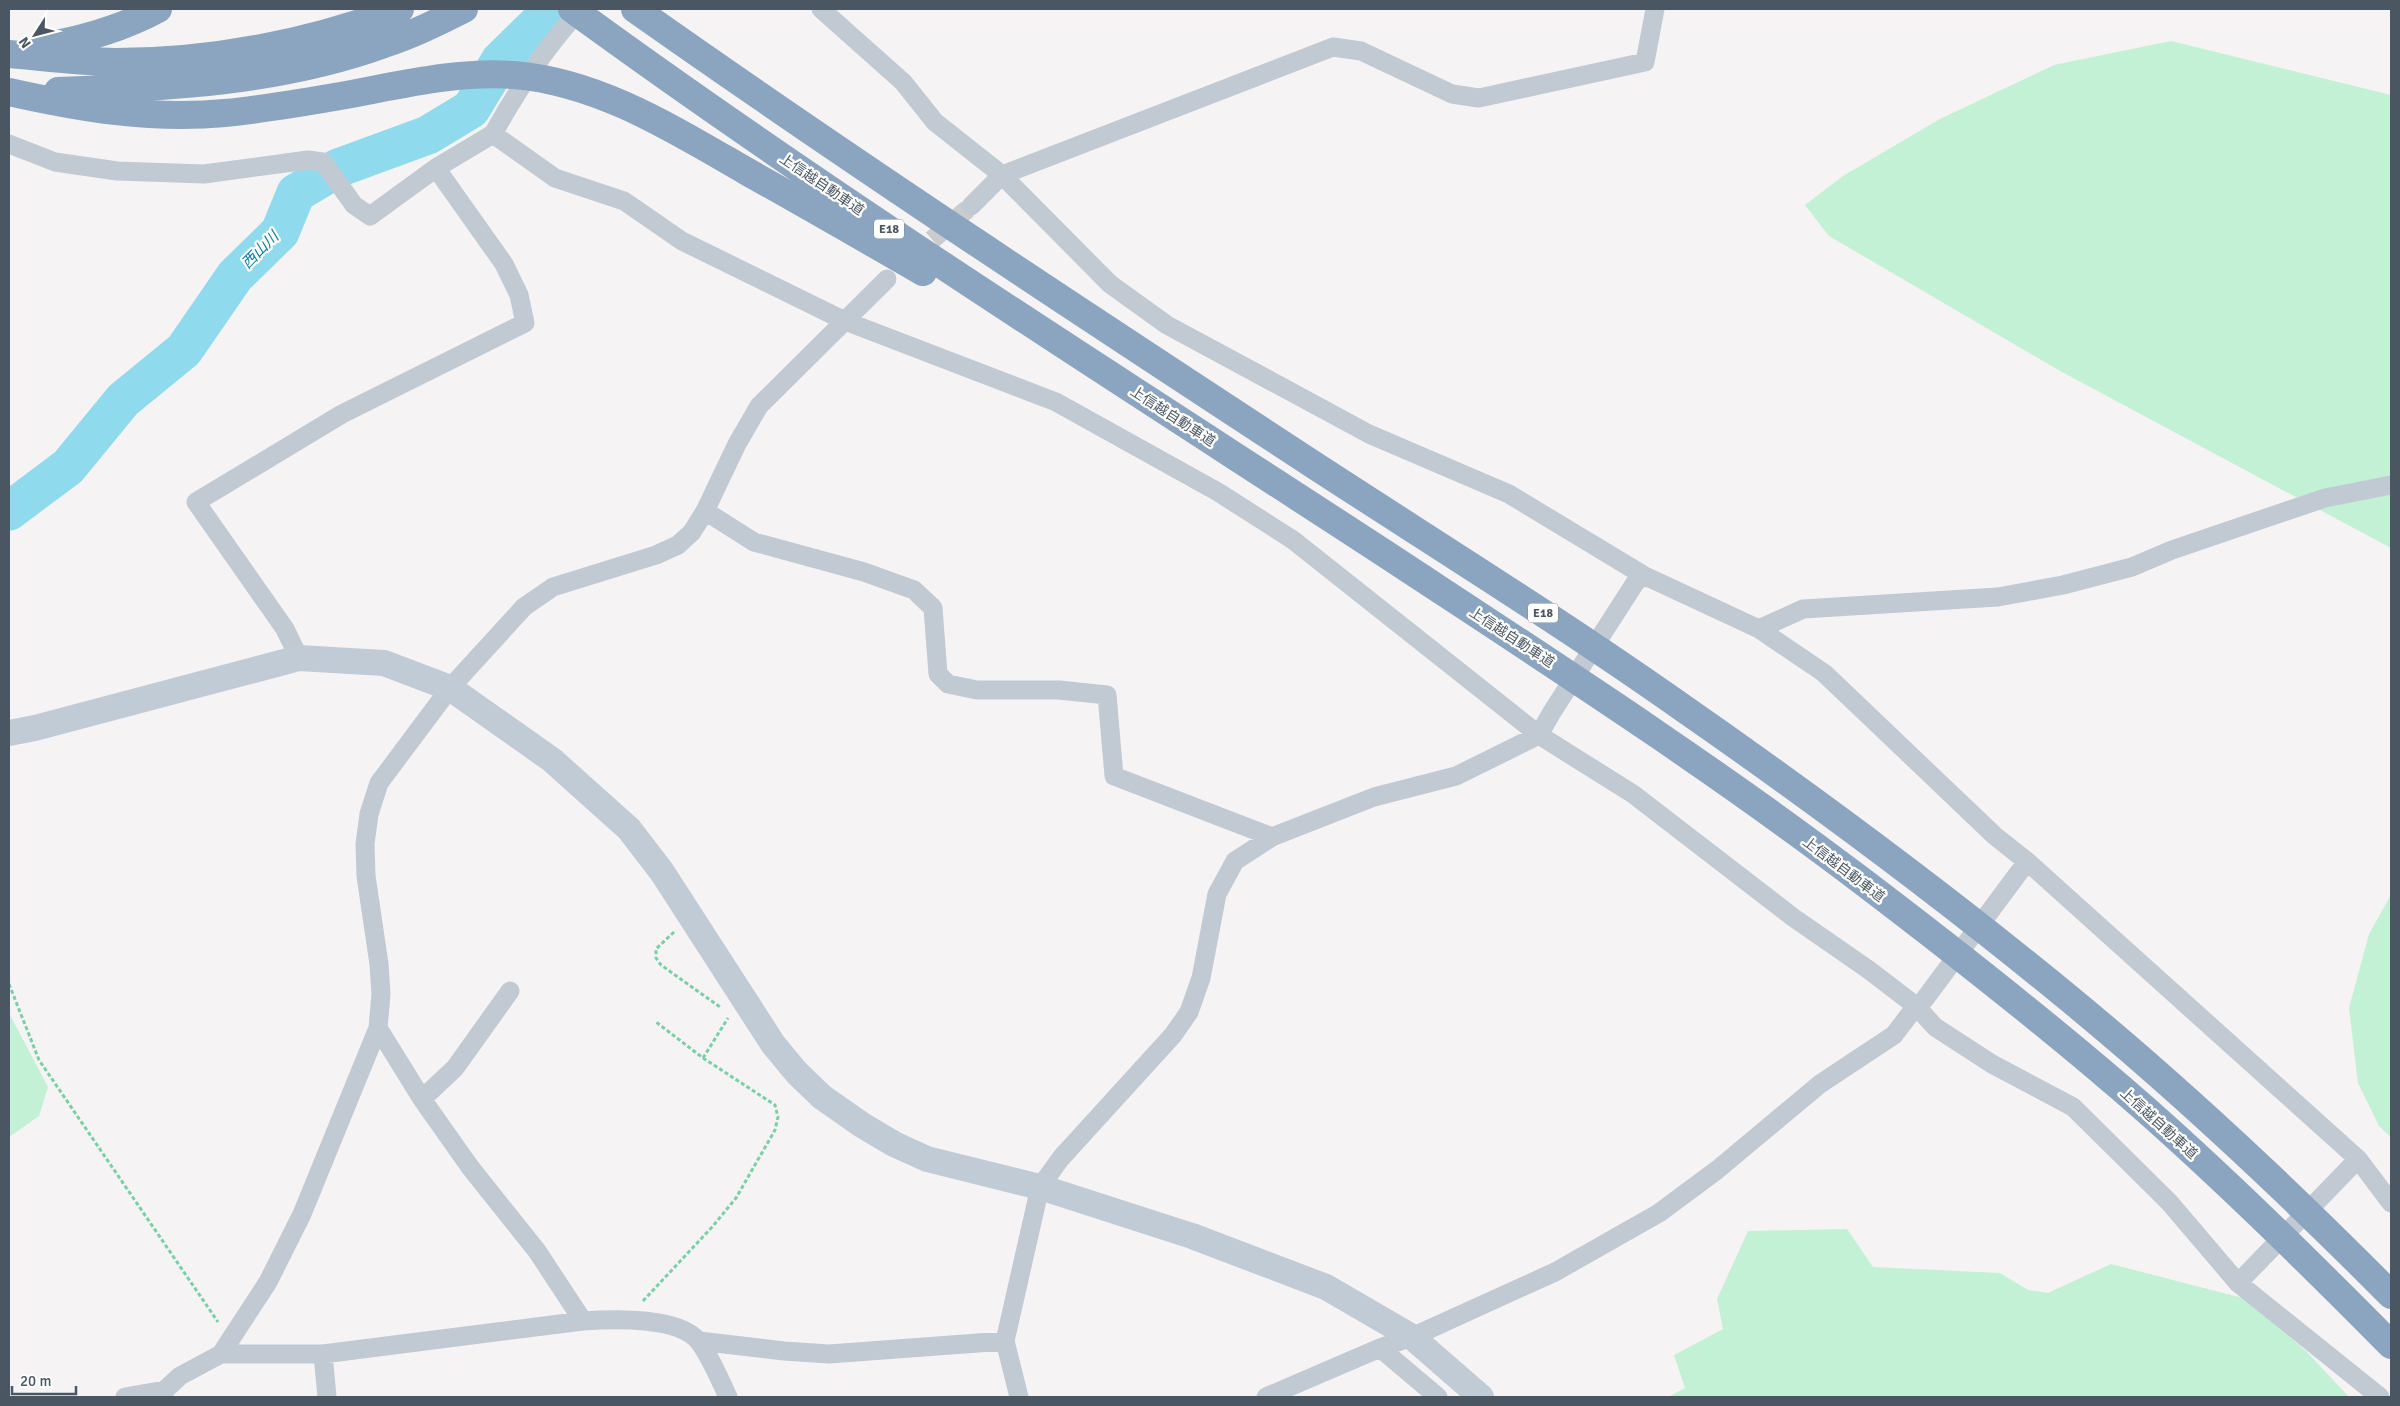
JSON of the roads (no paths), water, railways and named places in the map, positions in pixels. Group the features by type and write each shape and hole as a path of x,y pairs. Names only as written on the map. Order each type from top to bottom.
{"highway":[{"path":"9,48 36,47 70,42 107,32 158,9"},
{"path":"9,54 116,62 225,53 329,33 400,9"},
{"path":"9,93 179,85 232,80 290,70 384,44 427,28 464,9"},
{"name":"上信越自動車道","path":"572,9 870,217 1544,658 1664,739 1859,879 2050,1030 2145,1109 2313,1266 2391,1345"},
{"name":"E18","path":"635,9 760,98 1202,392 1609,657 1764,766 1878,850 2075,1003 2159,1074 2246,1154 2391,1295"},
{"path":"660,9 935,202 1029,276"},
{"path":"9,93 77,107 127,113 216,113 288,104 444,77 514,75 550,80 584,88 632,108 707,148 1175,418"}],"street":[{"path":"9,144 55,162 117,171 204,174 308,160 323,162 354,205 370,216 436,168 494,134 514,97 558,32 581,9"},
{"path":"822,9 903,82 935,122 1002,175 1110,284 1167,325 1369,434 1509,494 1640,579 1759,629 1824,673 2025,867 2354,1163 2391,1202"},
{"path":"971,206 1002,175 1333,47 1361,51 1452,94 1479,98 1645,62 1655,9"},
{"path":"494,134 555,178 624,201 682,241 845,321 1056,402 1218,492 1294,540 1540,735 1632,794 1794,918 1868,970 1920,1003 1935,1027 1992,1064 2073,1107 2169,1202 2242,1278 2380,1397"},
{"path":"299,658 285,628 196,502 342,414 525,323 519,295 504,264 436,168"},
{"path":"126,1397 164,1394 180,1376 225,1346 268,1282 302,1214 378,1028 381,994 380,964 366,876 365,844 369,814 379,783 450,688 524,607 553,587 656,555 678,545 692,532 705,511 737,444 759,406 887,279"},
{"path":"1759,629 1803,609 1998,597 2063,585 2132,567 2172,550 2325,498 2391,486"},
{"path":"705,511 754,542 864,572 914,590 932,608 938,674 948,684 977,690 1059,690 1107,695 1114,776 1272,837"},
{"path":"1019,1397 1004,1340 1040,1187 1061,1158 1173,1035 1188,1012 1201,978 1217,894 1235,861 1272,837 1374,797 1456,776 1540,735 1552,712 1640,579"},
{"path":"9,733 36,728 299,658 384,663 450,688 552,760 629,829 662,872 690,917 736,1006 773,1044 797,1073 822,1096 862,1125 894,1144 927,1159 1040,1187 1192,1236 1326,1287 1412,1337 1481,1397"},
{"path":"1266,1397 1380,1348 1412,1337 1555,1272 1659,1213 1717,1170 1820,1084 1894,1035 2025,867"},
{"path":"422,1099 455,1068 510,991"},
{"path":"378,1028 422,1099 470,1167 537,1251 583,1321"},
{"path":"2242,1278 2354,1163"},
{"path":"225,1346 323,1354 583,1321 621,1319 660,1323 685,1332 699,1341 829,1354 1004,1340"},
{"path":"699,1341 728,1397"},
{"path":"1380,1348 1438,1397"},
{"path":"323,1354 327,1397"}],"waterway":[{"name":"西山川","path":"9,511 68,467 123,400 184,350 235,276 280,232 296,193 338,168 428,135 471,109 500,61 553,9"}],"tunnel":[{"path":"911,258 971,206"}]}
